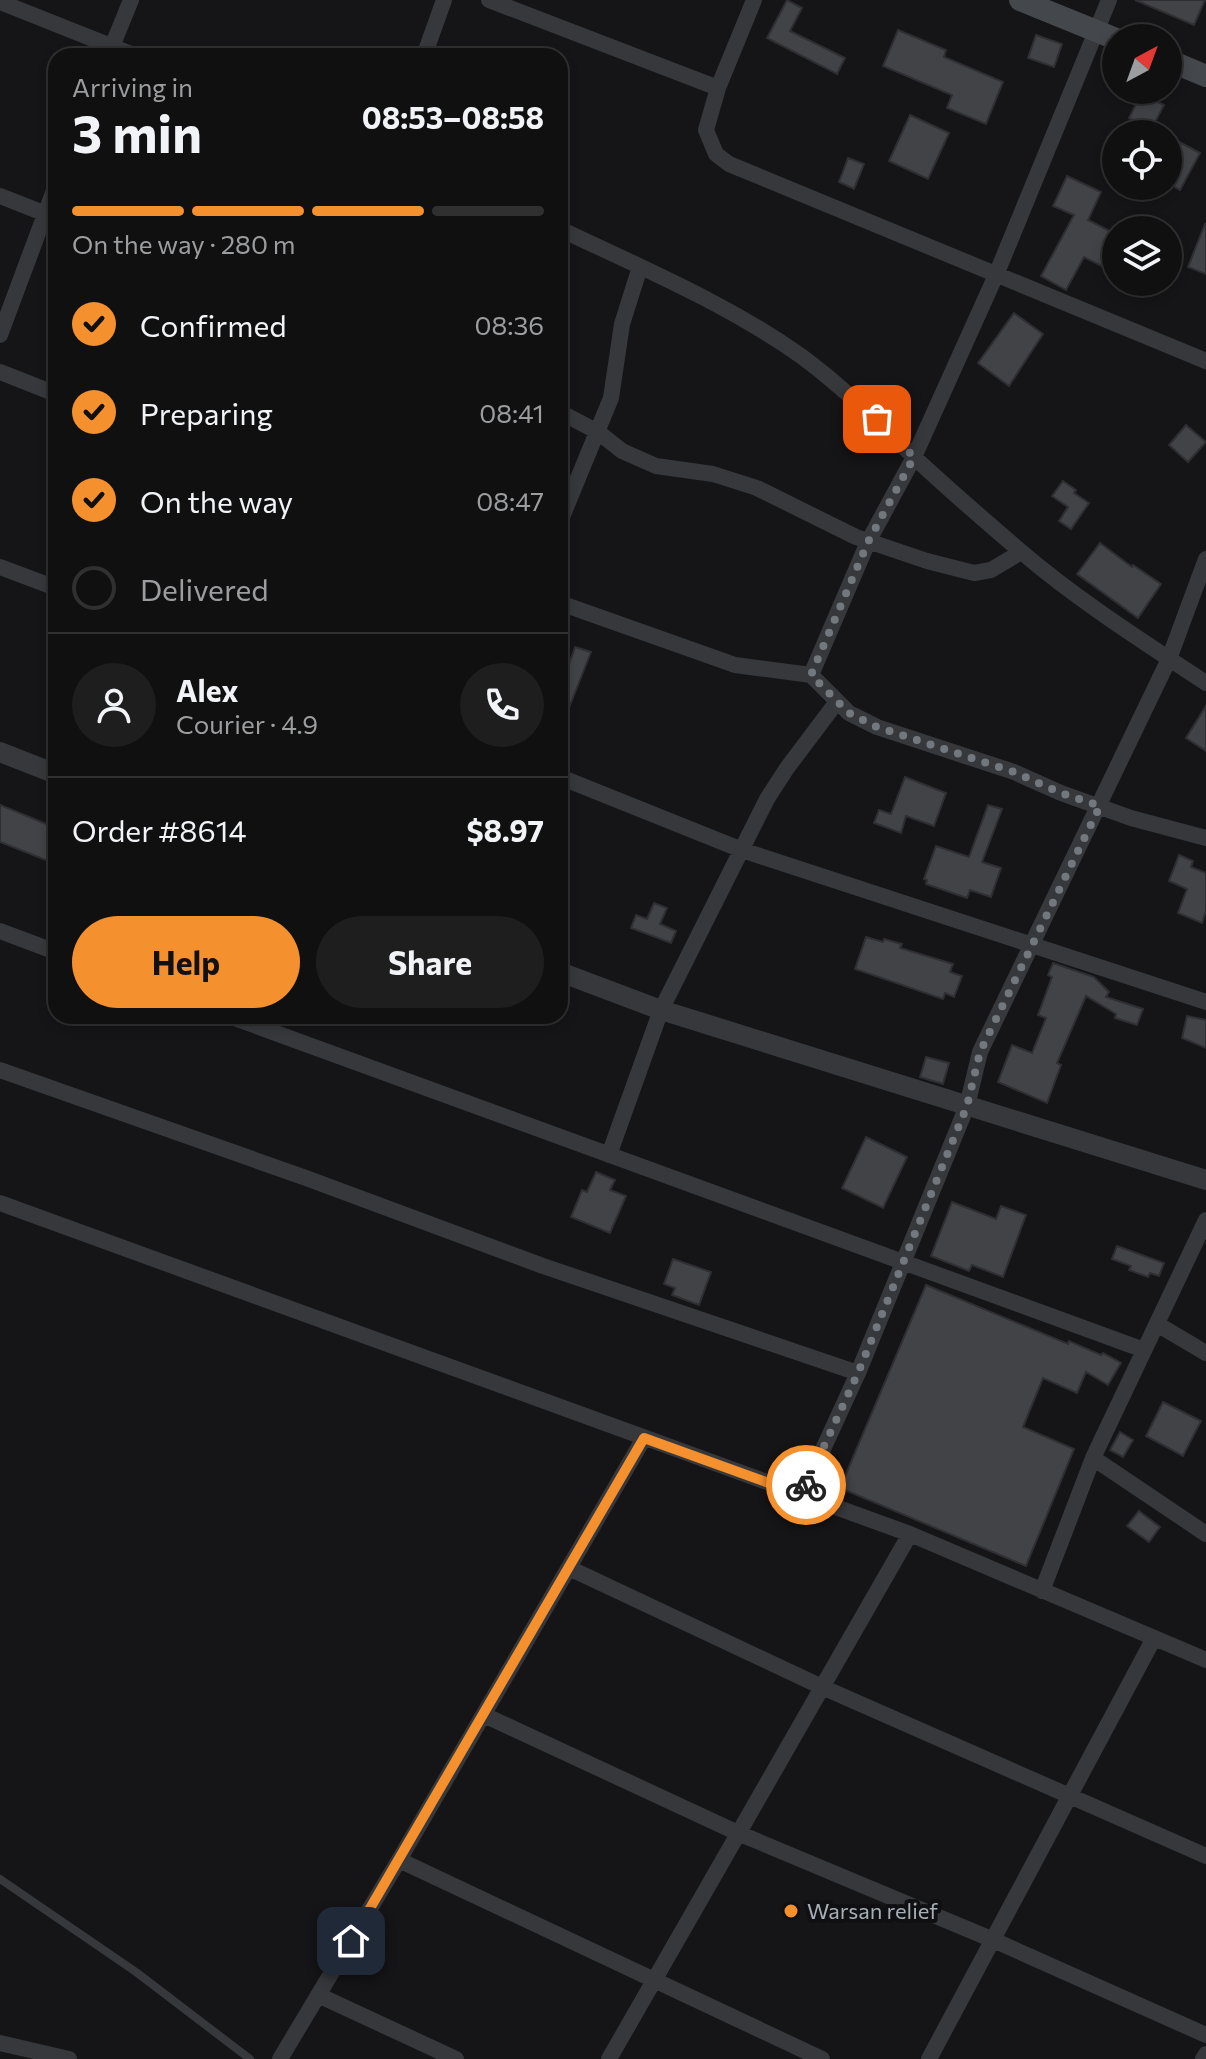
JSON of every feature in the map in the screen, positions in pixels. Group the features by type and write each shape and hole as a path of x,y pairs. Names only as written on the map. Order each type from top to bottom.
{"main road":[{"path":"1020,0 1102,33"},
{"path":"1182,66 1206,76"}],"street":[{"path":"111,48 131,0"},
{"path":"427,48 444,0"},
{"path":"489,0 718,88"},
{"path":"754,0 718,88 706,130 716,154 729,164 1206,361"},
{"path":"1107,24 1109,0"},
{"path":"0,2 103,48"},
{"path":"811,675 868,542 914,457 1102,44"},
{"path":"0,196 48,215"},
{"path":"0,335 48,221"},
{"path":"568,233 693,291 749,322 803,358 877,419 914,457 1021,552 1206,683"},
{"path":"568,503 611,398 622,324 640,267"},
{"path":"0,372 48,391"},
{"path":"568,416 598,432 622,451 656,466 713,474 757,488 868,542 974,573 991,570 1021,552"},
{"path":"802,1495 858,1373 967,1106 980,1052 1169,659 1206,559"},
{"path":"0,567 48,585"},
{"path":"568,606 735,665 811,675 836,703 877,727 1014,772 1131,818 1206,838"},
{"path":"609,1155 661,1010 780,778 836,703"},
{"path":"0,752 48,771"},
{"path":"568,780 742,850 1206,1002"},
{"path":"0,931 48,949"},
{"path":"568,975 661,1010 1206,1180"},
{"path":"251,1024 1144,1350"},
{"path":"0,1070 543,1266 858,1373"},
{"path":"0,1203 910,1534 1206,1660"},
{"path":"1042,1591 1093,1458 1206,1220"},
{"path":"1157,1324 1206,1353"},
{"path":"280,2059 644,1438"},
{"path":"1093,1458 1206,1534"},
{"path":"609,2059 910,1534"},
{"path":"569,1568 822,1687 1206,1856"},
{"path":"929,2059 1154,1638"},
{"path":"484,1715 738,1833 991,1939 1206,2035"},
{"path":"399,1860 822,2059"},
{"path":"318,1995 456,2059"},
{"path":"0,2043 69,2059"},
{"path":"1203,2059 1206,2054"}],"lane":[{"path":"0,1879 136,1972 250,2059"}],"building":[{"path":"787,0 802,8 790,31 845,58 837,74 767,38"},
{"path":"1135,0 1205,0 1194,25"},
{"path":"898,30 946,50 944,57 1003,82 986,124 947,108 952,95 883,66"},
{"path":"1036,35 1062,44 1054,67 1028,58"},
{"path":"1136,104 1164,105 1156,120 1129,118"},
{"path":"910,115 949,133 928,179 889,161"},
{"path":"1182,143 1200,153 1182,186"},
{"path":"848,158 864,164 854,189 839,182"},
{"path":"1067,176 1101,192 1088,220 1102,227 1102,266 1084,257 1066,290 1041,276 1074,215 1053,206"},
{"path":"1206,224 1206,274 1188,267"},
{"path":"1014,313 1043,334 1009,386 978,363"},
{"path":"1186,425 1206,442 1188,462 1169,445"},
{"path":"1063,481 1089,503 1071,529 1059,521 1068,507 1052,496"},
{"path":"1100,543 1161,584 1138,618 1077,574"},
{"path":"575,647 591,652 568,710 568,668"},
{"path":"1206,706 1206,751 1186,738"},
{"path":"905,777 946,793 934,826 906,816 901,833 874,823 879,810 891,814"},
{"path":"0,805 48,825 48,861 0,842"},
{"path":"988,805 1002,809 982,862 1001,868 991,897 970,890 967,898 926,884 927,880 924,879 936,846 969,857"},
{"path":"1179,855 1193,861 1191,867 1206,873 1206,911 1202,923 1178,913 1187,889 1169,881"},
{"path":"654,903 667,908 660,924 676,931 671,943 631,928 636,915 647,919"},
{"path":"866,937 902,944 900,948 953,964 950,972 962,976 954,997 945,993 943,999 855,969"},
{"path":"1053,963 1094,977 1109,992 1106,997 1143,1009 1137,1025 1115,1018 1116,1014 1086,996 1057,1063 1061,1065 1047,1103 998,1082 1012,1045 1032,1053 1046,1018 1038,1015 1052,977 1048,975"},
{"path":"1187,1016 1206,1020 1206,1048 1182,1038"},
{"path":"926,1057 949,1063 943,1084 920,1077"},
{"path":"866,1137 907,1157 883,1208 842,1188"},
{"path":"596,1172 615,1180 610,1190 626,1196 610,1233 571,1217 582,1190 587,1192"},
{"path":"952,1202 996,1219 1001,1206 1026,1215 1003,1277 972,1265 969,1271 931,1256"},
{"path":"1117,1246 1164,1263 1159,1276 1150,1273 1148,1277 1112,1259"},
{"path":"673,1259 711,1272 699,1305 672,1295 675,1288 664,1284"},
{"path":"926,1285 1068,1344 1069,1341 1101,1355 1103,1353 1121,1363 1108,1385 1086,1372 1077,1393 1043,1378 1023,1427 1074,1449 1026,1566 840,1488"},
{"path":"1163,1402 1201,1421 1183,1456 1146,1436"},
{"path":"1120,1432 1133,1440 1123,1457 1110,1450"},
{"path":"1139,1511 1160,1527 1149,1542 1127,1526"}],"way so far":[{"path":"806,1485 858,1373 967,1106 980,1052 1100,806 1014,772 877,727 836,703 811,675 868,542 914,457 877,419"}],"place":[{"name":"Warsan relief","path":"791,1911"}],"route":[{"path":"351,1941 644,1438 802,1495 806,1485"}]}
